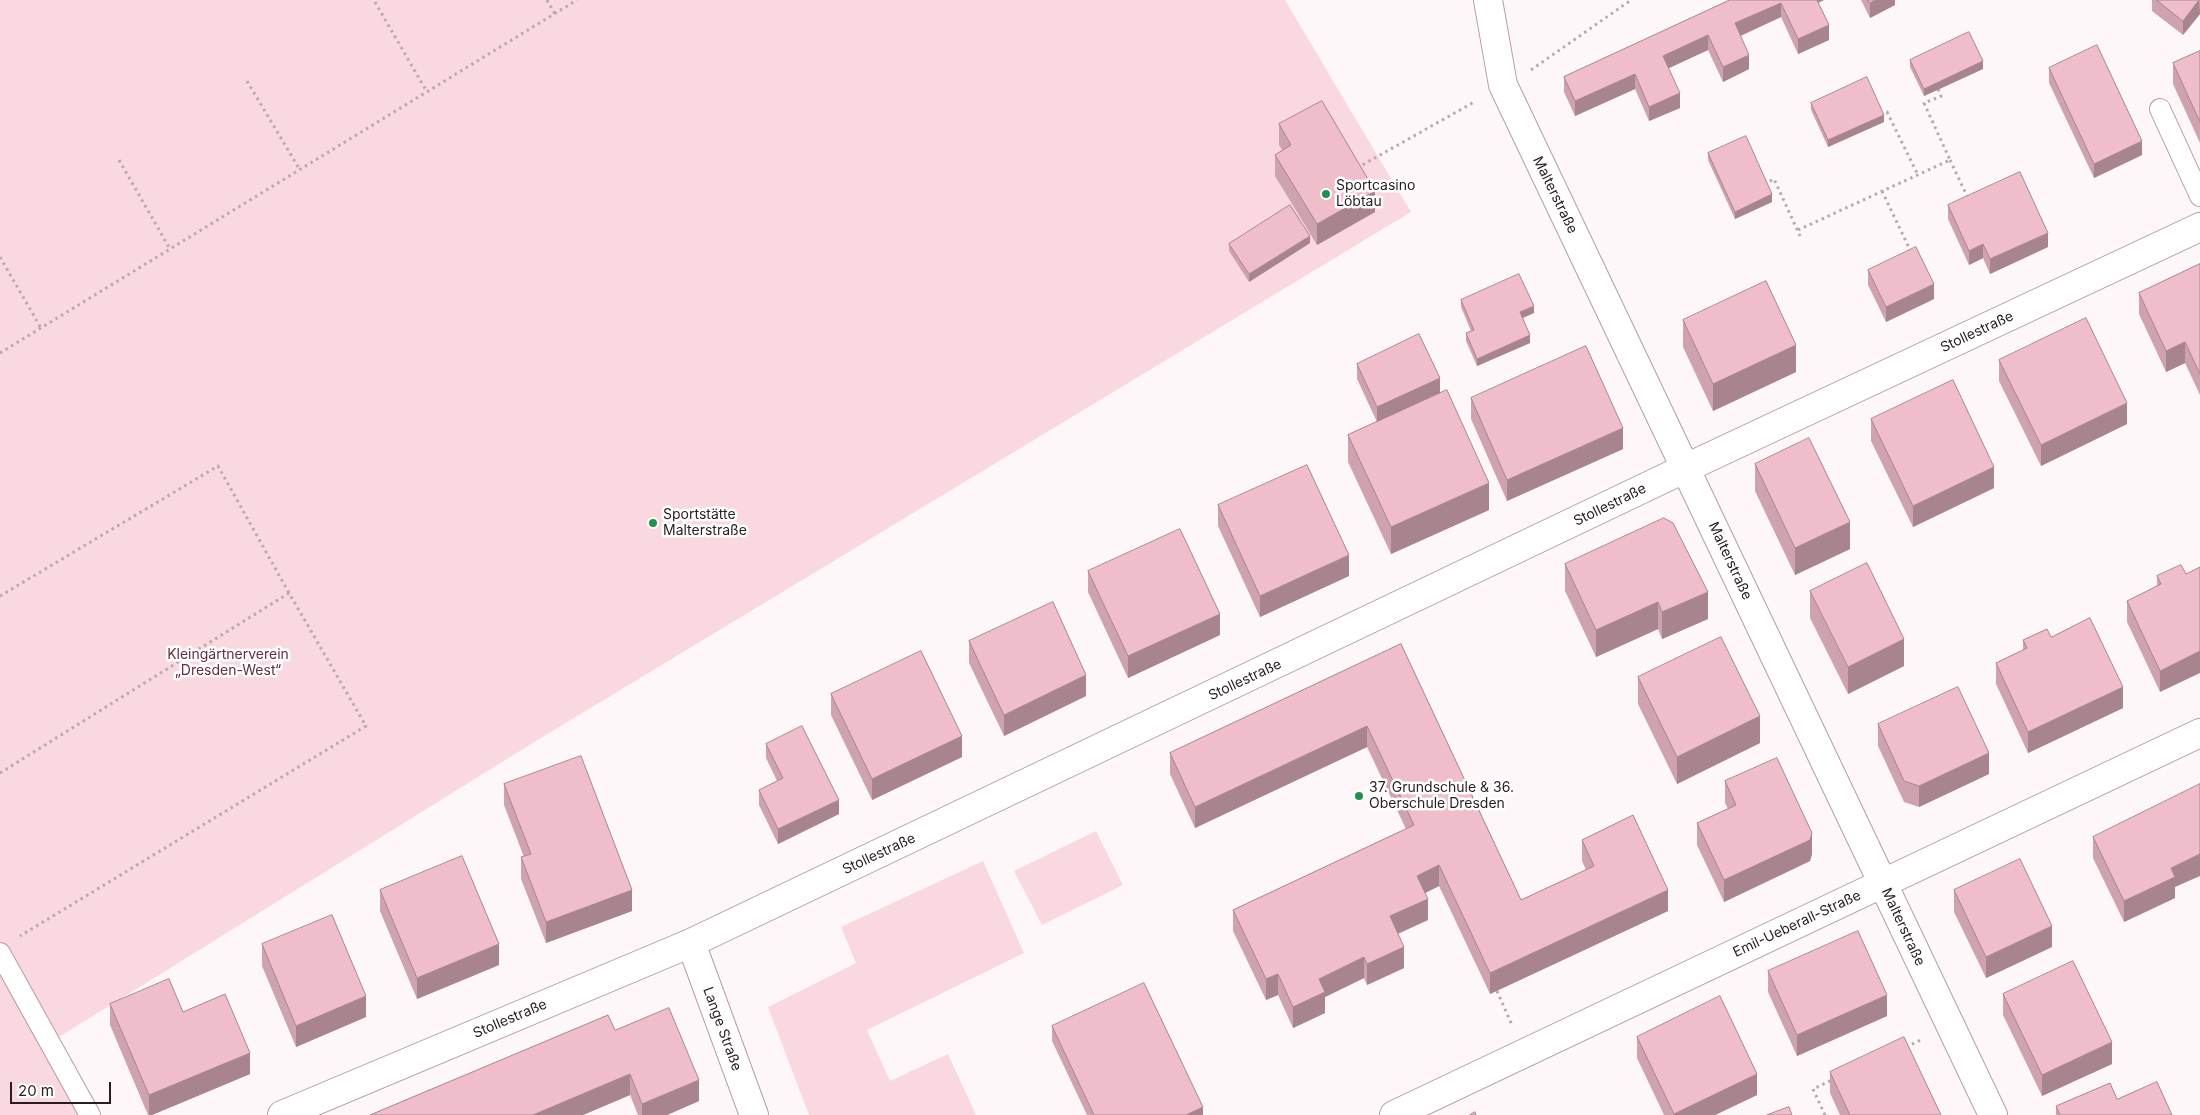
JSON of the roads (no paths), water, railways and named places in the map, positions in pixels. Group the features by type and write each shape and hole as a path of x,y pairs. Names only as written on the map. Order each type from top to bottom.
{"street":[{"name":"Malterstraße","path":"1488,0 1503,86 1993,1115"},
{"name":"Stollestraße","path":"282,1115 691,943 1686,468 2200,227"},
{"name":"Emil-Ueberall-Straße","path":"1394,1115 2200,733"},
{"name":"Lange Straße","path":"691,943 754,1115"}],"lane":[{"path":"2160,110 2200,196"},
{"path":"0,953 90,1115"}],"place":[{"name":"Sportcasino Löbtau","path":"1326,194"},
{"name":"Sportstätte Malterstraße","path":"653,523"},
{"name":"37. Grundschule & 36. Oberschule Dresden","path":"1359,796"}],"park label":[{"name":"Kleingärtnerverein „Dresden-West“","path":"228,664"}]}
